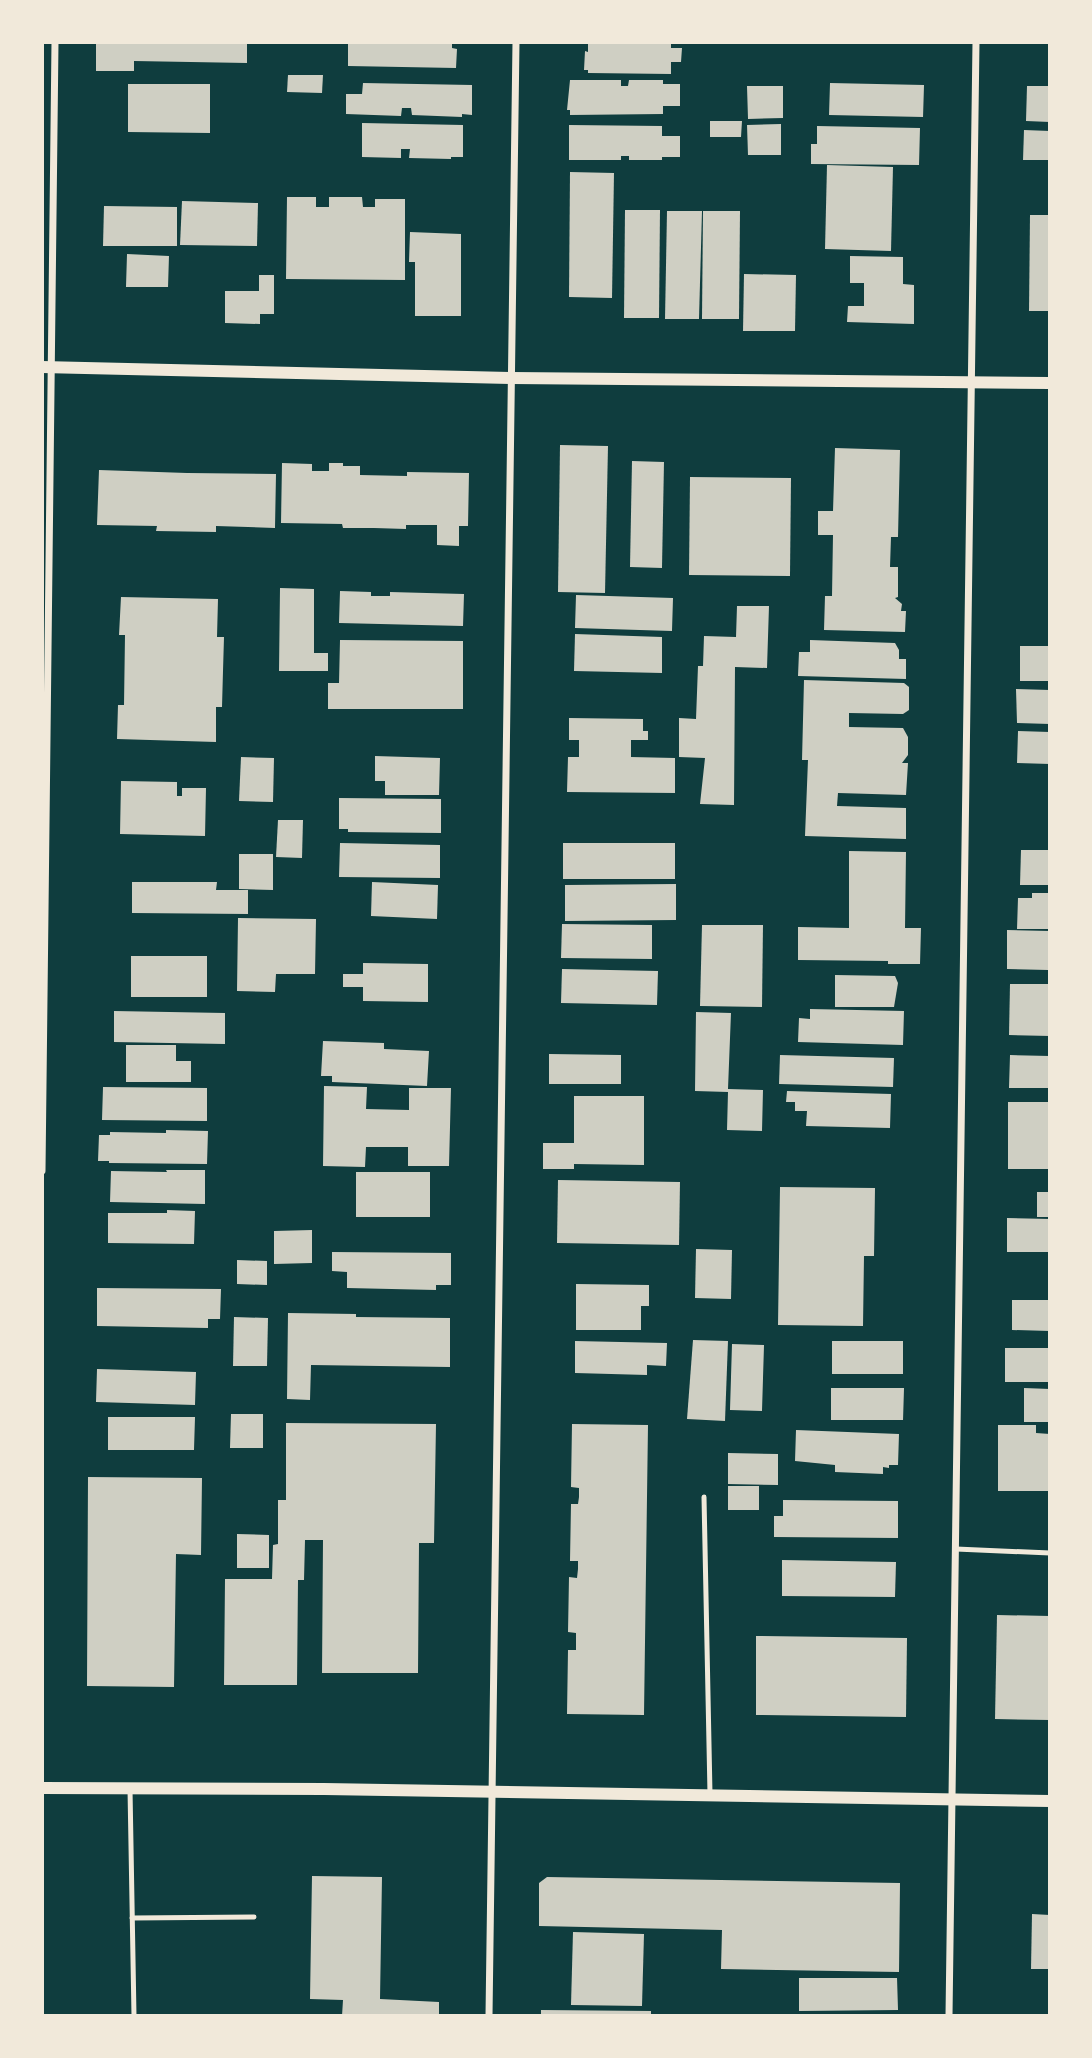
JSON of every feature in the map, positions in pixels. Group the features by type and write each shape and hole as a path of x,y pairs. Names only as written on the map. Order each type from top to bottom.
{"street":[{"path":"42,1171 47,367 55,42"},
{"path":"489,2016 516,42"},
{"path":"949,2016 976,42"},
{"path":"47,367 512,378 1050,383"},
{"path":"42,1788 324,1789 1050,1801"}],"lane":[{"path":"704,1497 710,1797"},
{"path":"956,1549 1050,1553"},
{"path":"130,1789 134,2016"},
{"path":"132,1919 254,1917"}],"building":[{"path":"96,42 247,42 247,63 134,61 134,71 96,71"},
{"path":"348,42 452,42 452,48 457,49 456,68 348,66"},
{"path":"588,42 671,42 671,48 682,48 681,62 671,62 671,74 588,73 588,70 584,70"},
{"path":"288,75 323,75 322,93 287,92"},
{"path":"570,80 621,80 621,86 628,86 629,80 663,80 663,84 680,84 680,106 663,106 663,114 570,115 570,110 567,110"},
{"path":"363,83 472,85 472,115 412,115 411,108 402,108 401,116 346,114 346,94 362,94"},
{"path":"830,83 924,85 923,117 829,115"},
{"path":"128,84 210,84 210,133 128,132"},
{"path":"747,86 783,86 783,118 748,119"},
{"path":"1027,86 1050,86 1050,122 1026,121"},
{"path":"710,121 742,121 741,137 710,137"},
{"path":"362,123 463,125 463,157 409,158 410,149 401,149 401,158 362,157"},
{"path":"781,124 781,155 748,155 747,125"},
{"path":"569,125 662,126 662,136 680,136 680,157 629,160 629,156 621,156 621,160 569,160"},
{"path":"817,126 920,128 919,165 811,164 811,144 817,144"},
{"path":"1024,130 1050,131 1050,160 1023,160"},
{"path":"827,165 893,167 891,251 825,249"},
{"path":"570,172 614,173 612,298 569,297"},
{"path":"287,197 316,197 316,207 329,207 329,197 362,197 363,207 375,207 375,199 405,199 405,280 286,279"},
{"path":"182,201 258,203 257,246 180,245"},
{"path":"104,206 177,207 177,246 103,246"},
{"path":"625,210 660,210 659,318 624,318"},
{"path":"667,211 702,211 699,319 665,319"},
{"path":"703,211 740,211 739,319 702,319"},
{"path":"1030,215 1050,215 1050,311 1029,311"},
{"path":"410,232 461,234 461,316 415,316 415,262 409,262"},
{"path":"127,254 169,256 168,287 126,287"},
{"path":"850,256 903,257 903,284 914,285 914,324 847,322 848,306 864,306 864,283 850,283"},
{"path":"744,274 796,275 795,331 743,331"},
{"path":"259,275 274,275 274,314 260,314 260,324 225,323 225,291 259,291"},
{"path":"560,445 608,446 605,593 558,592"},
{"path":"835,448 900,450 898,537 891,537 890,567 898,567 898,597 895,598 902,604 901,611 906,611 905,632 824,630 825,596 832,596 833,535 818,535 818,511 833,511"},
{"path":"632,461 664,462 662,568 630,567"},
{"path":"282,463 312,464 312,471 329,471 329,463 343,463 343,466 360,466 360,475 407,476 407,472 469,473 468,526 459,526 459,546 437,545 437,525 406,525 406,529 281,523"},
{"path":"99,470 276,474 275,528 216,526 216,532 156,531 157,526 97,525"},
{"path":"690,477 791,478 790,576 689,575"},
{"path":"280,588 314,589 314,653 328,653 328,671 279,671"},
{"path":"340,591 371,592 371,596 390,596 390,592 464,594 463,626 339,623"},
{"path":"576,595 673,598 672,631 575,628"},
{"path":"121,597 218,599 217,637 224,637 222,707 216,707 216,742 117,739 118,705 124,705 125,635 119,635"},
{"path":"737,606 769,606 767,668 735,667 734,805 700,804 705,758 679,757 679,718 696,719 698,666 703,666 704,636 736,637"},
{"path":"575,634 662,637 662,673 574,671"},
{"path":"340,640 463,641 463,709 328,709 328,683 339,683"},
{"path":"810,640 895,643 899,650 899,659 906,659 906,679 798,676 799,652 810,652"},
{"path":"1020,646 1050,646 1050,681 1020,681"},
{"path":"804,680 904,683 909,687 909,710 903,714 849,713 849,727 903,728 908,737 908,755 902,763 908,763 906,795 838,793 837,806 906,808 906,839 805,836 808,760 802,760"},
{"path":"1016,689 1050,690 1050,724 1017,723"},
{"path":"569,718 643,719 643,731 648,731 648,740 631,740 631,757 675,758 675,793 567,792 568,757 579,757 579,740 569,740"},
{"path":"1018,731 1050,732 1050,764 1017,763"},
{"path":"375,756 440,758 439,795 385,795 385,781 375,781"},
{"path":"241,757 274,758 273,802 239,801"},
{"path":"121,781 177,782 177,796 182,796 182,788 206,788 205,836 120,834"},
{"path":"339,798 441,799 441,833 348,832 348,829 339,829"},
{"path":"278,820 303,820 302,858 276,857"},
{"path":"340,843 440,845 440,878 339,877"},
{"path":"563,843 675,843 675,879 563,879"},
{"path":"1021,850 1050,850 1050,885 1020,885"},
{"path":"849,851 906,852 905,928 921,928 920,964 798,960 798,927 849,928"},
{"path":"239,854 273,854 273,890 239,889"},
{"path":"132,882 217,882 216,890 248,890 248,914 132,913"},
{"path":"372,882 438,885 437,919 371,916"},
{"path":"676,884 676,920 565,921 565,885"},
{"path":"1032,893 1050,893 1050,929 1017,929 1018,898 1032,898"},
{"path":"238,918 316,919 315,974 276,974 275,992 237,991"},
{"path":"562,924 652,925 652,959 561,958"},
{"path":"702,925 763,925 762,1007 700,1006"},
{"path":"1007,930 1050,931 1048,970 1007,969"},
{"path":"131,956 207,956 207,997 131,997"},
{"path":"363,963 428,964 428,1002 363,1001 363,987 343,987 343,974 363,974"},
{"path":"562,969 658,971 657,1005 561,1003"},
{"path":"835,975 895,976 898,983 894,1007 835,1007"},
{"path":"1010,984 1050,984 1050,1036 1009,1035"},
{"path":"810,1009 904,1011 903,1045 798,1042 799,1018 810,1019"},
{"path":"114,1011 225,1013 225,1044 114,1042"},
{"path":"696,1012 731,1013 728,1089 763,1090 762,1131 727,1130 728,1092 695,1091"},
{"path":"323,1041 384,1043 384,1049 429,1051 427,1086 332,1082 332,1076 321,1076"},
{"path":"126,1045 176,1045 176,1061 191,1061 191,1082 126,1082"},
{"path":"549,1054 621,1055 621,1084 549,1084"},
{"path":"780,1055 894,1058 893,1087 779,1084"},
{"path":"1010,1055 1050,1056 1050,1088 1009,1088"},
{"path":"324,1086 367,1087 366,1109 409,1110 409,1088 451,1088 449,1166 408,1166 408,1147 366,1147 365,1167 323,1166"},
{"path":"103,1087 207,1088 207,1121 102,1120"},
{"path":"787,1091 891,1094 890,1128 806,1126 807,1111 795,1111 795,1102 786,1102"},
{"path":"574,1096 644,1096 644,1165 574,1164 574,1169 543,1169 543,1143 574,1143"},
{"path":"1008,1102 1050,1102 1050,1169 1008,1169"},
{"path":"166,1130 208,1131 207,1164 98,1161 99,1135 110,1135 110,1132 166,1133"},
{"path":"166,1170 205,1170 205,1204 110,1202 111,1171 167,1172"},
{"path":"356,1172 430,1172 430,1217 356,1217"},
{"path":"558,1180 680,1182 679,1245 557,1243"},
{"path":"780,1187 875,1188 874,1256 864,1256 863,1326 778,1325"},
{"path":"1037,1192 1050,1192 1050,1217 1037,1217"},
{"path":"167,1210 195,1211 194,1244 108,1243 108,1213 167,1213"},
{"path":"1007,1218 1050,1219 1050,1252 1007,1252"},
{"path":"312,1230 312,1263 274,1264 274,1231"},
{"path":"696,1249 732,1250 731,1299 695,1298"},
{"path":"332,1252 451,1253 451,1285 436,1285 436,1290 347,1288 347,1272 332,1271"},
{"path":"237,1260 267,1261 267,1285 237,1284"},
{"path":"576,1284 649,1285 649,1306 641,1306 641,1330 576,1330"},
{"path":"97,1288 221,1289 220,1319 208,1319 208,1328 97,1326"},
{"path":"1012,1300 1050,1300 1050,1331 1012,1330"},
{"path":"288,1313 450,1318 450,1367 311,1365 310,1400 287,1399"},
{"path":"234,1317 268,1318 267,1366 233,1366"},
{"path":"693,1340 728,1341 725,1421 687,1419"},
{"path":"575,1341 667,1343 666,1366 647,1365 647,1375 575,1373"},
{"path":"832,1341 903,1341 903,1374 832,1374"},
{"path":"732,1344 764,1345 762,1411 730,1410"},
{"path":"1005,1348 1050,1348 1050,1382 1005,1382"},
{"path":"97,1369 196,1372 195,1405 96,1402"},
{"path":"831,1388 904,1388 903,1420 831,1420"},
{"path":"1024,1388 1050,1389 1050,1422 1024,1422"},
{"path":"231,1414 263,1414 263,1448 230,1448"},
{"path":"108,1417 195,1417 194,1450 108,1450"},
{"path":"286,1423 436,1424 434,1543 419,1543 418,1673 322,1673 323,1540 305,1540 304,1580 298,1580 297,1685 224,1685 225,1579 272,1579 273,1545 278,1544 278,1500 286,1500"},
{"path":"572,1424 648,1425 644,1715 567,1714 568,1650 576,1650 576,1633 568,1632 569,1577 577,1578 578,1569 578,1561 570,1561 571,1504 578,1504 579,1497 579,1488 571,1487"},
{"path":"998,1425 1036,1425 1036,1433 1050,1434 1050,1491 998,1491"},
{"path":"796,1430 899,1434 898,1465 883,1467 883,1474 835,1472 835,1465 795,1461"},
{"path":"728,1453 778,1454 778,1485 728,1484"},
{"path":"88,1477 202,1478 201,1555 176,1554 174,1687 87,1686"},
{"path":"728,1486 759,1486 759,1510 728,1510"},
{"path":"783,1500 898,1501 898,1538 774,1537 774,1516 783,1516"},
{"path":"237,1534 269,1535 269,1568 237,1568"},
{"path":"782,1560 896,1562 895,1597 782,1596"},
{"path":"997,1615 1050,1616 1050,1720 995,1719"},
{"path":"756,1636 907,1638 906,1717 756,1715"},
{"path":"312,1876 382,1877 380,1999 439,2002 439,2016 342,2016 343,2000 310,1999"},
{"path":"547,1877 900,1883 899,1972 721,1969 722,1930 539,1926 539,1883"},
{"path":"1032,1914 1050,1915 1050,1969 1031,1969"},
{"path":"573,1932 644,1934 642,2006 571,2005"},
{"path":"799,1978 897,1978 898,2010 799,2011"},
{"path":"541,2010 651,2011 651,2016 541,2016"}]}
